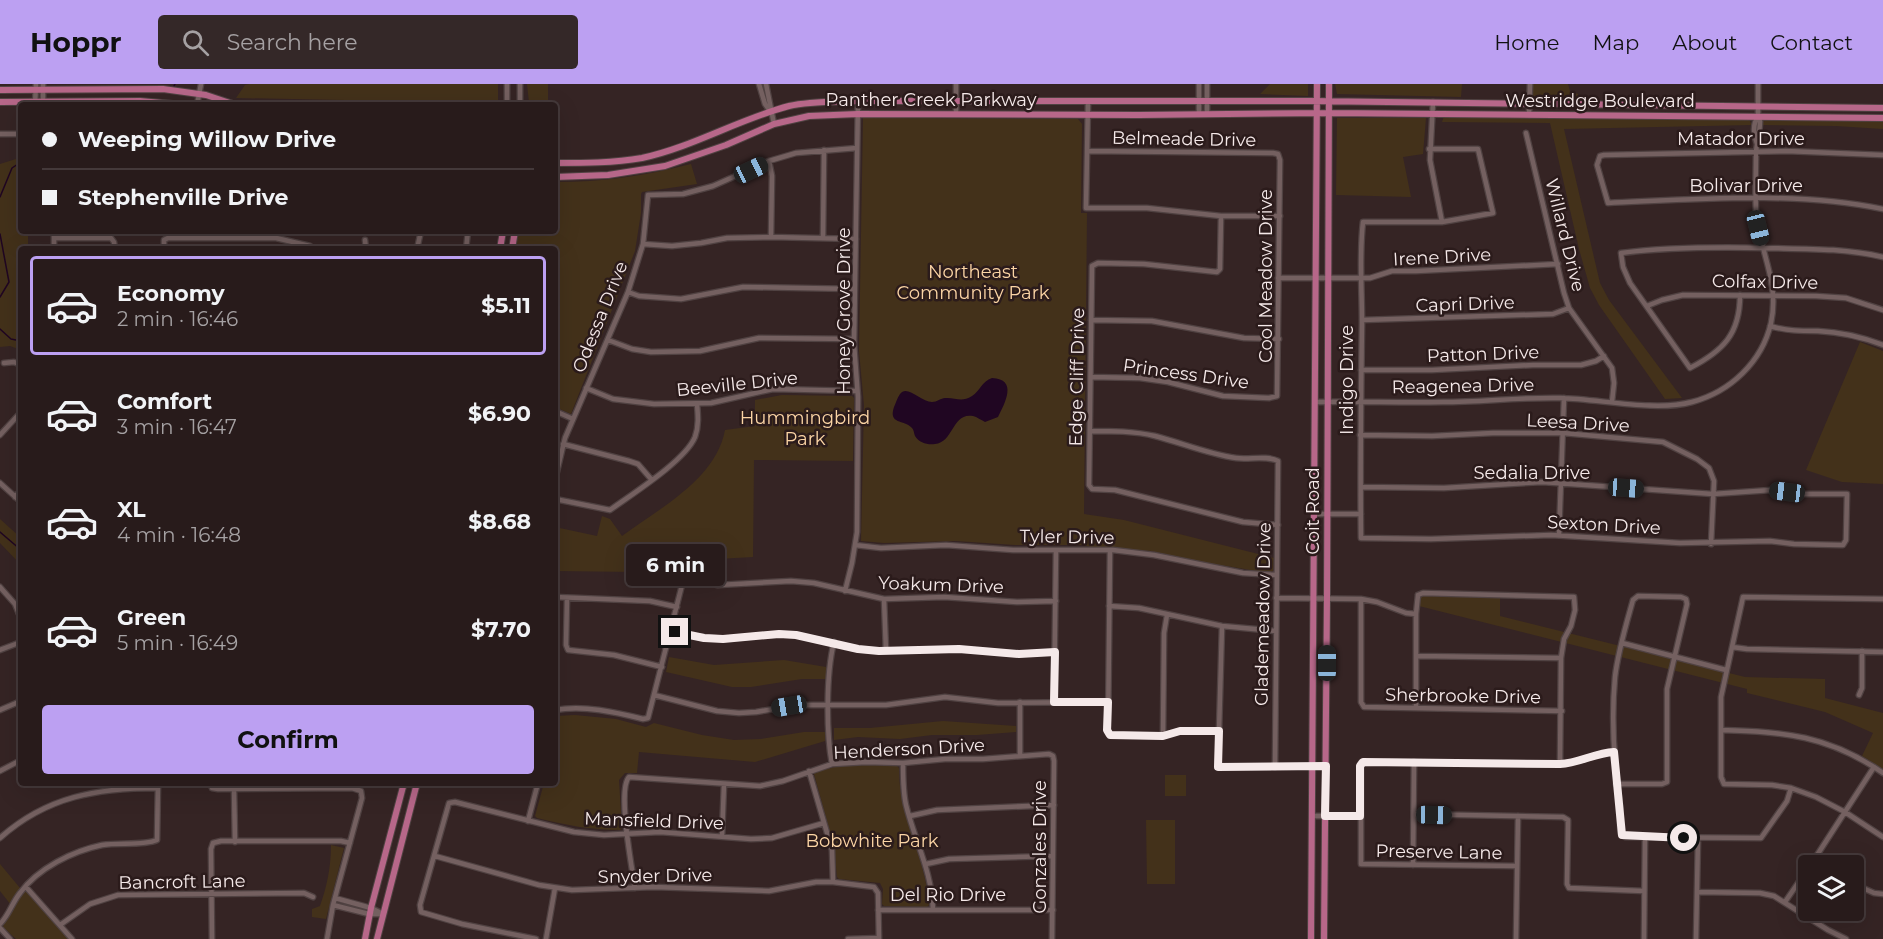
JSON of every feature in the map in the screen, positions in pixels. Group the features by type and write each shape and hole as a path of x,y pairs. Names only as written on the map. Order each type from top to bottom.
{"main road":[{"name":"Coit Road","path":"1311,939 1317,84"},
{"name":"Coit Road","path":"1324,939 1328,599 1329,84"},
{"path":"0,90 40,87 141,87 199,94 226,102"},
{"name":"Panther Creek Parkway","path":"558,163 606,163 643,157 684,146 789,106 814,103 858,101 1317,101"},
{"name":"Westridge Boulevard","path":"1317,101 1883,108"},
{"path":"0,102 18,103"},
{"path":"106,102 151,102"},
{"name":"Westridge Boulevard","path":"1317,115 1329,113 1883,118"},
{"name":"Panther Creek Parkway","path":"558,177 608,175 665,166 726,145 774,124 809,116 858,114 1317,115"},
{"path":"364,939 403,786"},
{"path":"377,939 416,786"},
{"path":"1312,879 1324,879"}],"street":[{"path":"198,102 201,84"},
{"path":"507,84 507,102"},
{"path":"519,84 520,102"},
{"path":"759,84 765,104 771,112"},
{"path":"766,84 774,124"},
{"path":"956,84 956,114"},
{"path":"1198,114 1199,84"},
{"path":"1207,84 1207,114"},
{"path":"1528,115 1530,84"},
{"name":"Reagenea Drive","path":"1316,402 1444,402 1564,398 1678,405 1709,397 1726,387 1758,355 1770,326 1774,296 1772,278 1758,228 1756,152 1760,121 1758,84"},
{"path":"39,102 40,87"},
{"name":"Honey Grove Drive","path":"845,591 855,545 857,391 854,339 858,101"},
{"path":"1088,102 1086,208 1147,208 1221,216 1280,216"},
{"path":"1429,149 1478,149 1492,213 1442,222 1429,149 1433,102"},
{"name":"Willard Drive","path":"1527,133 1563,293 1569,308 1612,368 1614,383 1612,402"},
{"path":"0,134 18,134"},
{"path":"771,237 772,176 769,161 796,153 857,148"},
{"path":"824,150 824,238"},
{"name":"Matador Drive","path":"1608,203 1597,165 1600,156 1786,151 1883,155"},
{"name":"Belmeade Drive","path":"1087,152 1273,153 1279,155"},
{"name":"Cool Meadow Drive","path":"1277,397 1279,389 1279,155"},
{"name":"Odessa Drive","path":"558,466 563,444 573,419 628,292 643,244 648,195 683,194 713,186 769,161"},
{"name":"Bolivar Drive","path":"1608,203 1683,199 1756,199 1850,202 1883,210"},
{"name":"Edge Cliff Drive","path":"1221,216 1218,272 1210,273 1144,264 1098,263 1092,266 1090,488 1115,490 1243,522 1278,525"},
{"name":"Indigo Drive","path":"1361,538 1362,320 1360,279 1363,222 1442,222"},
{"path":"54,234 54,246"},
{"path":"164,246 165,239 168,238 214,237 276,238 310,246"},
{"path":"54,238 113,239 114,246"},
{"path":"643,244 672,246 727,238 856,239"},
{"path":"365,240 366,246"},
{"path":"1740,295 1737,324 1730,338 1719,351 1690,368 1630,283 1623,267 1621,253 1673,248 1825,248 1883,257"},
{"name":"Irene Drive","path":"1278,278 1360,279 1392,271 1416,272 1558,264"},
{"path":"628,292 647,298 681,299 743,287 855,289"},
{"name":"Colfax Drive","path":"1647,306 1683,295 1740,295 1846,298 1883,310"},
{"name":"Capri Drive","path":"1362,320 1553,314 1569,308"},
{"path":"1091,320 1152,321 1244,338 1279,339"},
{"path":"1770,326 1791,331 1851,335 1883,345"},
{"path":"608,340 632,349 651,352 700,351 759,338 854,339"},
{"name":"Patton Drive","path":"1361,370 1581,365 1604,357"},
{"path":"4,363 18,364"},
{"name":"Princess Drive","path":"1090,377 1140,378 1168,382 1223,396 1277,397"},
{"name":"Beeville Drive","path":"586,388 629,402 697,404 723,401 773,389 857,391"},
{"path":"1559,535 1564,398"},
{"path":"558,500 608,510 679,458 691,443 698,422 697,404"},
{"path":"558,412 573,419"},
{"path":"0,435 18,415"},
{"name":"Glademeadow Drive","path":"1090,431 1125,431 1154,436 1205,452 1238,458 1278,461 1275,766"},
{"name":"Leesa Drive","path":"1360,435 1563,433 1663,442 1697,459 1709,468 1714,481 1711,544"},
{"path":"563,444 634,463 651,479"},
{"path":"0,483 18,500"},
{"name":"Sedalia Drive","path":"1360,487 1444,488 1561,483 1713,494 1772,490 1803,494 1847,494 1845,543"},
{"path":"15,497 18,494"},
{"path":"1315,514 1361,514"},
{"name":"Sexton Drive","path":"1361,538 1431,539 1559,535 1711,544 1770,541 1794,544 1840,545 1845,543"},
{"name":"Tyler Drive","path":"855,545 881,548 946,545 1013,550 1110,550 1154,555 1243,573 1276,575"},
{"path":"1054,702 1056,550"},
{"path":"1110,550 1107,730 1110,735 1163,736 1180,731 1219,731"},
{"name":"Yoakum Drive","path":"677,607 684,582 689,580 718,585 791,581 884,599 944,597 1017,602 1056,601"},
{"path":"0,587 15,604 18,612"},
{"path":"1413,589 1418,595 1416,708"},
{"path":"1418,595 1423,593 1575,597 1575,610 1571,626 1563,639 1561,658 1560,764"},
{"path":"558,597 650,601 677,607 646,718 590,710 558,710"},
{"path":"1616,784 1667,783 1668,689 1687,604 1686,599 1681,597 1634,598 1622,643 1615,676 1614,752 1616,784 1620,810 1620,831 1623,836 1762,838 1787,801 1791,788"},
{"path":"1883,599 1743,597 1721,697 1722,783 1791,788 1816,797 1845,812 1883,837"},
{"path":"567,598 566,647 568,650 614,656 662,667"},
{"path":"1276,598 1361,599 1416,614"},
{"path":"884,599 886,651"},
{"name":"Sherbrooke Drive","path":"1361,599 1361,702 1363,706 1562,711"},
{"path":"1109,606 1139,608 1222,626 1276,631"},
{"path":"1163,736 1164,633 1167,615"},
{"path":"1222,626 1218,767 1326,766"},
{"path":"671,631 704,638 723,639 779,634 796,635 858,649 886,651 959,649 1019,654 1055,652"},
{"path":"831,764 828,743 830,665 834,642"},
{"path":"0,650 18,643"},
{"path":"1622,643 1726,670"},
{"path":"1732,647 1883,652"},
{"path":"1859,695 1862,688 1862,651"},
{"path":"1416,656 1561,658"},
{"path":"654,695 732,713 756,712 797,705 886,705 945,697 998,703 1108,702"},
{"path":"0,710 18,702"},
{"path":"1020,702 1020,755"},
{"path":"1721,730 1798,735 1829,744 1883,773"},
{"path":"1312,816 1360,816 1361,763 1363,762 1560,764 1614,752"},
{"name":"Henderson Drive","path":"627,834 624,795 627,779 632,777 760,786 783,781 831,764 903,763 1047,754 1053,756"},
{"name":"Gonzales Drive","path":"1052,939 1053,756"},
{"path":"0,771 18,762"},
{"path":"1413,865 1414,762"},
{"path":"903,763 904,795 927,864 933,910"},
{"path":"1817,855 1874,767"},
{"path":"809,771 832,850 833,882"},
{"path":"722,836 724,784"},
{"path":"106,786 107,790"},
{"path":"0,838 18,823 49,806 70,798 107,790 158,786 159,835 157,840 115,843 86,850 56,863 19,894 0,926 10,939"},
{"path":"218,786 234,789 352,788 361,791 362,798 333,905 327,939"},
{"path":"528,821 537,786"},
{"path":"234,789 235,842"},
{"name":"Mansfield Drive","path":"435,856 449,802 574,832 604,835 660,832 751,839 771,838 824,823"},
{"path":"910,816 937,810 1054,805"},
{"path":"1414,814 1563,817 1567,819 1569,888 1644,891"},
{"name":"Preserve Lane","path":"1360,816 1361,864 1517,866"},
{"path":"1516,939 1518,816"},
{"path":"627,834 635,888"},
{"path":"1644,939 1645,837"},
{"path":"1696,939 1698,838"},
{"path":"212,939 211,847 213,843 221,841 341,841 350,843"},
{"path":"435,856 420,905 421,912 499,933 536,939"},
{"name":"Snyder Drive","path":"435,856 555,888 594,891 681,887 769,891 816,882 833,882 877,889 878,909"},
{"path":"927,864 948,860 1053,856"},
{"path":"1785,902 1798,882"},
{"path":"26,886 72,939"},
{"path":"546,939 555,888"},
{"path":"1864,888 1883,894"},
{"path":"1697,892 1764,893 1774,896 1846,939"},
{"name":"Bancroft Lane","path":"60,925 90,904 109,897 127,895 304,893 313,897"},
{"path":"335,898 370,911"},
{"path":"333,905 382,914"},
{"path":"848,939 879,938 878,909"},
{"name":"Del Rio Drive","path":"878,909 1053,910"},
{"path":"497,939 499,933"},
{"path":"1829,939 1833,933"}],"green space":[{"path":"498,84 498,102 236,98 245,85"},
{"path":"527,84 548,84 548,102 529,102"},
{"path":"1270,84 1308,84 1308,96 1260,94"},
{"path":"1335,84 1462,84 1461,97 1337,94"},
{"path":"1533,84 1568,84 1570,91 1578,94 1578,97 1533,96"},
{"path":"1444,116 1750,121 1752,125 1564,129 1600,283 1609,300 1682,398 1665,399 1599,305 1590,288 1550,123 1442,122"},
{"name":"Northeast Community Park","path":"863,118 1078,119 1082,124 1081,213 1087,213 1084,514 1124,520 1274,558 1273,571 1269,573 1208,563 1151,551 1095,548 1083,545 861,541 864,405 859,351"},
{"path":"1337,118 1426,118 1423,154 1403,157 1411,197 1336,195"},
{"path":"1767,120 1883,121 1883,129 1762,125 1762,122"},
{"path":"18,155 18,234 28,234 28,246 18,246 18,349 10,346 0,347 0,164 16,159"},
{"path":"691,164 697,184 642,192 635,251 571,414 558,408 558,246 516,246 518,234 558,234 558,182 623,178"},
{"path":"1860,342 1883,351 1883,484 1842,482 1806,470"},
{"name":"Hummingbird Park","path":"782,395 852,396 854,398 853,461 754,460 753,557 717,559 685,550 638,549 637,572 558,571 558,528 597,536 602,516 610,519 622,536 669,503 698,478 720,447 725,430 755,426 755,400"},
{"path":"0,519 18,535 18,562 0,543"},
{"path":"1422,595 1500,596 1500,616 1745,677 1825,679 1825,698 1883,713 1883,769 1862,756 1873,733 1825,712 1747,693 1747,689 1419,606 1419,599"},
{"path":"669,657 714,665 784,660 826,667 826,679 802,679 751,687 732,687 666,672"},
{"path":"558,716 616,719 646,727 654,723 734,740 761,739 804,732 825,732 825,741 755,762 639,752 637,773 625,773 619,780 622,828 620,830 588,828 547,821 535,816 543,786 558,786"},
{"path":"943,721 1016,726 1016,732 932,735 900,739 858,737 834,740 834,728 870,728"},
{"name":"Bobwhite Park","path":"867,764 899,768 907,820 927,887 929,905 927,907 884,906 882,904 883,889 880,883 837,877 834,846 814,774 839,766"},
{"path":"1165,775 1186,775 1186,796 1165,796"},
{"path":"1146,820 1175,820 1175,884 1147,884"},
{"path":"331,845 344,848 326,919 312,917 312,909 320,906 325,891"},
{"path":"0,864 20,888 11,905 0,891"},
{"path":"24,891 68,939 16,939 3,927"}],"shaded area":[{"path":"992,378 1000,379 1007,387 1006,399 998,417 985,422 974,416 961,418 941,442 927,444 921,442 909,425 893,417 894,407 903,391 932,402 945,398 965,399 975,394 986,381"}],"waterway":[{"path":"0,197 12,168 18,164"},
{"path":"0,234 9,282 0,297"},
{"path":"0,329 11,339 18,338"},
{"path":"0,532 18,547"}],"route":[{"path":"675,632 723,639 779,634 796,635 858,649 879,651 959,649 1019,654 1055,652 1054,702 1108,702 1107,730 1110,735 1163,736 1180,731 1219,731 1218,767 1326,766 1325,816 1360,816 1360,766 1363,762 1567,764 1598,754 1614,752 1622,835 1625,837 1684,838"}]}
